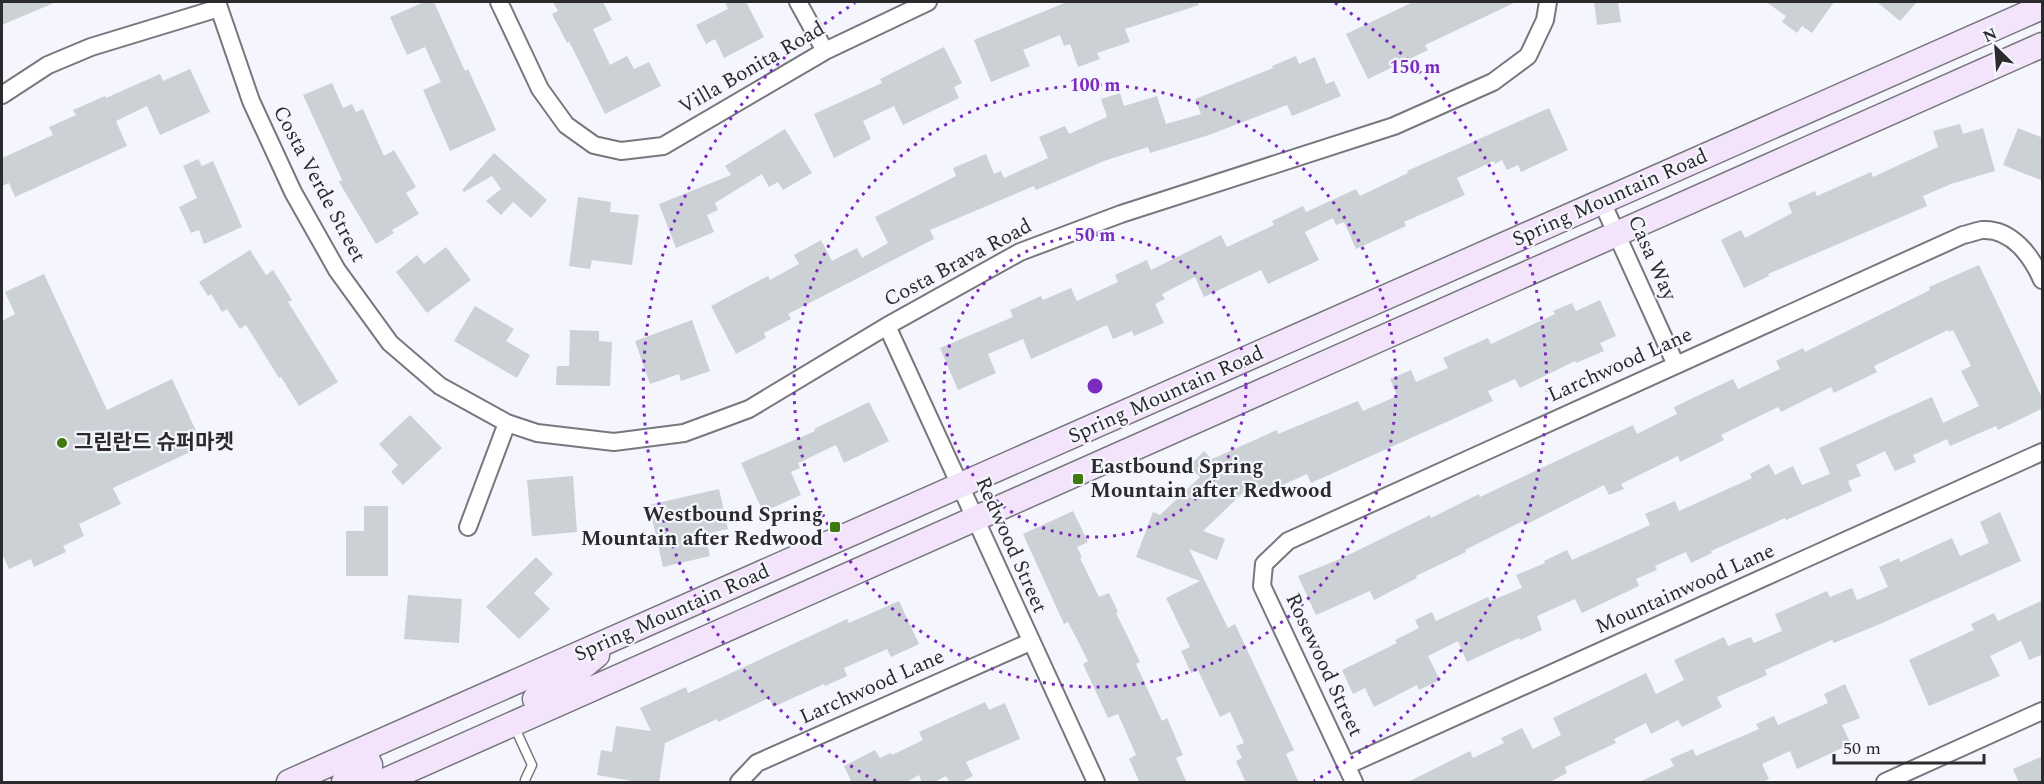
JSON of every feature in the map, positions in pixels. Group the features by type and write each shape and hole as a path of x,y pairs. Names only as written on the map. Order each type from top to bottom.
{"main road":[{"name":"Spring Mountain Road","path":"290,783 2043,7"},
{"name":"Spring Mountain Road","path":"382,783 2043,45"},
{"path":"513,724 511,718 515,710 557,688 622,635"},
{"path":"344,783 360,775 370,765 363,750"}],"street":[{"name":"Villa Bonita Road","path":"499,2 540,89 566,125 594,145 621,151 663,146 825,51 928,2"},
{"path":"798,2 825,51"},
{"name":"Costa Brava Road","path":"507,423 537,433 614,442 684,433 749,409 887,326 1020,252 1121,214 1394,126 1493,82 1528,56 1545,20 1548,2"},
{"path":"2,95 48,65 91,47 218,5"},
{"name":"Costa Verde Street","path":"218,5 251,101 293,192 337,270 390,343 440,386 507,423"},
{"name":"Casa Way","path":"1602,202 1676,365"},
{"name":"Larchwood Lane","path":"1264,564 1288,541 1963,235 1983,230 2004,234 2022,247 2043,280"},
{"name":"Redwood Street","path":"887,326 1096,783"},
{"path":"468,527 507,423"},
{"name":"Mountainwood Lane","path":"1346,766 2043,452"},
{"name":"Rosewood Street","path":"1264,564 1262,586 1354,783"},
{"name":"Larchwood Lane","path":"739,783 757,763 1030,642"},
{"path":"1885,783 2043,711"}],"lane":[{"path":"513,724 532,765 523,782"}],"building":[{"path":"2,2 56,2 2,25"},
{"path":"424,2 434,2 465,71 468,69 496,130 450,151 423,90 441,82 425,47 407,55 390,17"},
{"path":"553,2 603,2 612,20 593,29 610,65 627,56 634,69 649,62 661,86 605,114 569,41 567,43 552,14 558,11"},
{"path":"725,2 746,2 764,37 724,58 715,39 706,44 696,25 728,9"},
{"path":"1067,2 1198,2 1199,5 1125,29 1130,42 1097,53 1100,59 1078,67 1070,44 1064,46 1060,35 1023,50 1030,66 991,82 974,40"},
{"path":"1413,2 1516,2 1425,45 1428,50 1368,79 1346,34"},
{"path":"1594,2 1618,2 1621,22 1597,25"},
{"path":"1766,2 1834,2 1812,33 1802,26 1797,33 1782,22 1786,16"},
{"path":"1877,2 1917,2 1900,21"},
{"path":"944,47 962,83 954,87 959,98 903,125 894,106 863,121 871,139 834,158 814,114 882,83 880,79"},
{"path":"1296,56 1299,64 1315,57 1326,84 1334,81 1341,96 1292,116 1287,105 1209,135 1150,153 1148,147 1104,161 1036,190 1034,186 930,230 934,239 788,314 791,319 764,333 766,338 736,354 711,306 768,276 770,280 799,264 794,255 821,240 832,261 857,248 862,258 888,243 875,217 956,176 953,168 986,154 994,174 1001,171 1004,178 1048,158 1039,137 1065,126 1069,134 1107,117 1101,99 1120,93 1124,106 1157,96 1166,124 1201,114 1195,99 1273,68 1272,66"},
{"path":"190,69 210,112 160,135 147,106 116,121 127,146 15,197 9,183 2,186 2,158 53,135 49,127 76,115 73,110 160,74 163,81"},
{"path":"332,83 343,108 352,104 356,112 363,109 384,156 394,150 416,187 406,193 419,214 392,230 394,233 376,244 339,182 342,180 303,95"},
{"path":"1549,108 1568,150 1521,172 1518,165 1507,170 1502,160 1495,164 1494,161 1457,178 1465,195 1404,222 1406,226 1356,249 1344,222 1336,225 1333,218 1305,232 1319,260 1268,284 1261,270 1204,297 1195,277 1162,294 1165,299 1155,304 1164,323 1134,336 1132,331 1113,339 1107,325 1031,359 1023,339 988,354 996,373 958,390 940,348 1013,317 1010,310 1041,296 1043,300 1071,288 1077,301 1118,282 1115,275 1147,260 1151,270 1221,235 1227,247 1274,225 1272,221 1303,206 1306,212 1356,189 1360,196 1408,173 1407,171"},
{"path":"1960,124 1963,134 1983,128 1995,171 1951,184 1923,196 1927,206 1768,274 1769,276 1744,288 1721,240 1741,230 1745,238 1792,213 1788,203 1815,191 1817,196 1871,172 1873,177 1938,147 1933,131"},
{"path":"2018,128 2043,138 2043,181 2003,165"},
{"path":"785,129 812,173 783,190 778,182 769,187 762,174 715,203 718,210 707,215 714,232 676,248 659,204 731,175 725,166"},
{"path":"494,153 547,200 531,218 513,202 501,215 486,201 501,189 492,176 464,192 462,190"},
{"path":"198,159 202,166 213,161 242,227 204,244 199,230 191,233 179,207 197,198 183,166"},
{"path":"578,197 611,202 610,212 639,215 632,265 592,260 590,269 569,266"},
{"path":"446,247 471,280 427,313 396,272 417,255 424,264"},
{"path":"250,250 266,275 273,270 292,300 288,302 338,382 299,406 246,325 240,329 227,309 222,312 211,294 208,296 199,282"},
{"path":"1979,265 2043,400 2043,408 1998,430 1996,426 1950,446 1947,439 1913,455 1916,462 1895,471 1885,451 1856,465 1861,476 1848,481 1852,491 1711,551 1712,553 1691,563 1686,552 1655,566 1657,570 1636,579 1639,586 1582,613 1575,599 1537,616 1542,630 1467,662 1458,641 1428,656 1440,680 1419,690 1417,685 1374,707 1365,688 1353,694 1342,670 1397,643 1395,640 1419,628 1415,620 1432,612 1436,621 1488,597 1490,601 1522,588 1516,575 1545,563 1544,561 1567,550 1572,560 1650,525 1645,514 1675,501 1679,511 1752,478 1750,474 1769,464 1775,475 1793,466 1802,485 1830,474 1819,448 1932,397 1943,423 1979,406 1961,371 1971,366 1953,330 1949,332 1948,330 1874,366 1877,372 1834,393 1831,387 1781,412 1778,407 1721,435 1724,440 1680,462 1678,456 1621,484 1624,489 1609,495 1604,485 1525,525 1523,521 1374,600 1370,591 1316,615 1298,576 1340,559 1430,515 1431,518 1479,494 1480,497 1633,425 1637,434 1677,414 1674,407 1733,379 1738,389 1780,369 1776,361 1803,348 1805,352 1930,290 1929,287"},
{"name":"그린란드 슈퍼마켓","path":"44,274 107,410 172,379 203,446 113,488 121,504 79,524 84,536 63,546 66,552 34,567 31,559 9,569 2,553 2,321 15,314 5,292"},
{"path":"1600,300 1616,336 1600,343 1604,351 1576,363 1575,361 1520,388 1515,379 1488,391 1493,401 1311,483 1307,474 1254,498 1249,487 1203,531 1225,539 1217,560 1189,549 1228,628 1235,624 1294,750 1286,754 1299,783 1246,783 1236,761 1242,758 1236,746 1244,743 1230,712 1220,717 1198,670 1191,673 1181,651 1190,647 1166,598 1200,581 1136,557 1153,512 1160,515 1200,477 1189,466 1204,451 1212,459 1277,430 1278,434 1358,401 1363,411 1397,396 1390,379 1411,370 1416,382 1448,368 1443,358 1488,338 1491,344 1555,314 1553,311 1572,303 1576,311"},
{"path":"475,306 514,329 506,341 530,355 517,378 454,341"},
{"path":"692,320 710,371 681,381 679,374 650,384 635,341"},
{"path":"570,330 599,331 599,341 612,342 610,386 556,385 557,366 569,366"},
{"path":"869,402 889,441 844,463 836,445 798,463 800,468 791,472 801,495 763,512 741,463 815,431 814,429"},
{"path":"410,415 442,448 403,485 391,472 398,465 379,444"},
{"path":"573,476 577,532 532,536 527,480"},
{"path":"719,489 728,529 705,534 710,556 663,567 649,505"},
{"path":"364,506 388,506 388,576 346,576 346,531 364,531"},
{"path":"1073,511 1088,542 1077,547 1082,557 1080,558 1099,597 1109,593 1118,612 1116,613 1140,662 1136,664 1162,721 1167,718 1183,755 1176,758 1187,783 1140,783 1129,759 1136,755 1118,714 1108,718 1083,664 1088,661 1068,622 1064,624 1023,534"},
{"path":"2000,512 2021,561 1880,624 1834,643 1832,640 1765,670 1767,675 1717,697 1722,707 1682,727 1678,720 1651,734 1646,723 1614,739 1616,743 1565,767 1567,773 1548,783 1406,783 1470,751 1473,758 1504,743 1501,738 1522,728 1533,749 1561,735 1553,718 1646,673 1656,694 1684,680 1674,660 1724,637 1728,646 1751,637 1754,643 1782,631 1775,614 1827,591 1830,597 1852,588 1857,600 1888,587 1879,567 1899,558 1900,562 1952,538 1960,556 1989,543 1980,522"},
{"path":"536,557 553,574 534,593 550,609 519,639 486,607"},
{"path":"408,595 462,599 459,643 404,639"},
{"path":"2043,600 2043,654 2029,660 2021,641 1990,656 2000,676 1929,706 1909,660 1974,630 1971,624 1994,613 1998,621"},
{"path":"899,601 919,644 891,657 887,649 844,668 847,676 825,686 824,684 773,707 769,698 665,743 659,783 643,783 597,775 601,750 612,752 616,726 651,731 640,708 686,687 688,693 847,619 849,623"},
{"path":"1845,684 1860,718 1842,725 1851,744 1797,769 1790,751 1762,764 1769,779 1760,783 1637,783 1674,766 1670,759 1693,749 1696,756 1759,729 1756,724 1774,716 1778,725 1828,703 1824,694"},
{"path":"985,702 989,710 1005,703 1020,739 966,762 973,776 960,783 950,783 946,776 933,783 922,783 919,775 905,783 852,783 844,766 875,750 880,758 891,753 892,755 923,740 919,732"},
{"path":"2043,756 2043,783 2019,783 2013,769"}],"place":[{"name":"그린란드 슈퍼마켓","path":"62,443"},
{"name":"Eastbound Spring Mountain after Redwood","path":"1078,479"},
{"name":"Westbound Spring Mountain after Redwood","path":"835,527"}]}
